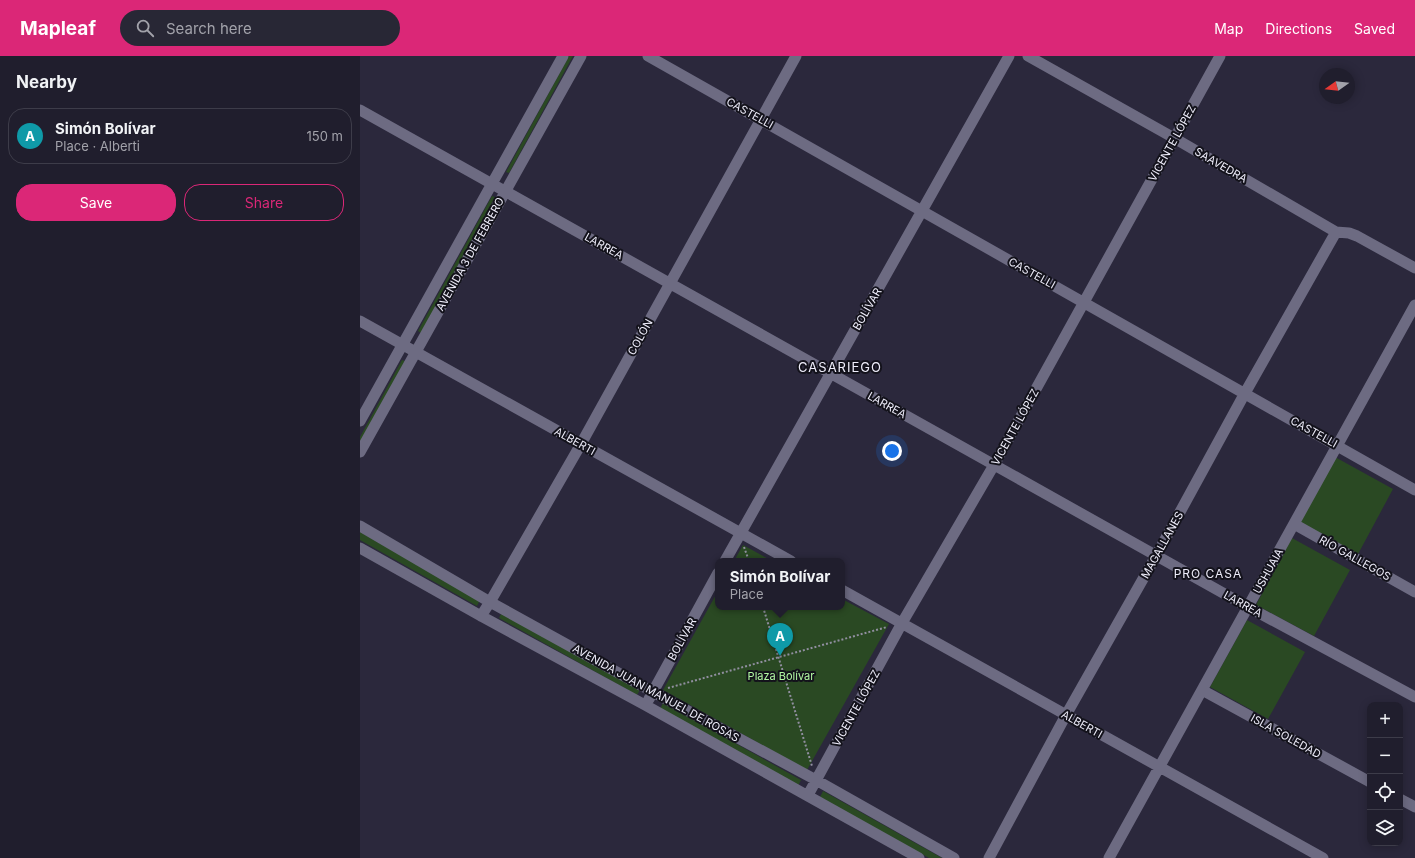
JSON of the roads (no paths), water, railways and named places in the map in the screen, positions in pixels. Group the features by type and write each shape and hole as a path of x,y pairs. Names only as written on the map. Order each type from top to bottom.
{"street":[{"name":"AVENIDA 3 DE FEBRERO","path":"360,421 563,56"},
{"name":"AVENIDA 3 DE FEBRERO","path":"360,452 581,56"},
{"name":"CASTELLI","path":"648,56 1415,490"},
{"name":"COLÓN","path":"481,616 581,444 796,56"},
{"name":"BOLÍVAR","path":"727,558 1009,56"},
{"name":"SAAVEDRA","path":"1028,56 1174,138 1336,232 1349,233 1357,236 1415,268"},
{"name":"VICENTE LÓPEZ","path":"808,796 902,623 994,465 1220,56"},
{"name":"LARREA","path":"360,110 1156,556 1415,697"},
{"name":"MAGALLANES","path":"989,858 1066,715 1336,232"},
{"name":"USHUAIA","path":"1110,855 1415,306"},
{"name":"ALBERTI","path":"360,321 786,558"},
{"name":"RÍO GALLEGOS","path":"1294,524 1415,592"},
{"name":"AVENIDA JUAN MANUEL DE ROSAS","path":"360,526 490,602 816,780 954,858"},
{"name":"AVENIDA JUAN MANUEL DE ROSAS","path":"360,548 918,858"},
{"name":"BOLÍVAR","path":"645,705 715,578"},
{"name":"ALBERTI","path":"845,592 1323,858"},
{"name":"ISLA SOLEDAD","path":"1202,690 1367,780"},
{"path":"1403,800 1415,807"},
{"path":"1110,855 1122,858"}],"place":[{"name":"Simón Bolívar","path":"780,656"}],"district":[{"name":"CASARIEGO","path":"840,367"},
{"name":"PRO CASA","path":"1208,573"}],"park label":[{"name":"Plaza Bolívar","path":"781,676"}]}
